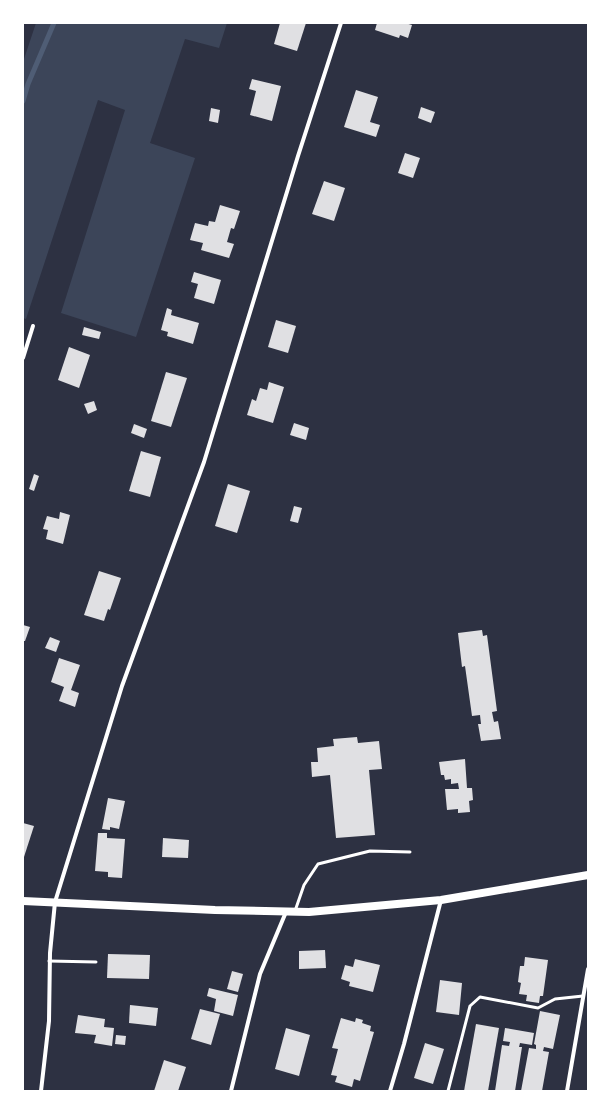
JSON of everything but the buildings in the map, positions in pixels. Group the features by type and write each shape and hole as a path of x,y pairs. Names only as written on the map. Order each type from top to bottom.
{"main road":[{"path":"23,901 215,910 309,912 442,900 588,875"}],"street":[{"path":"42,1091 49,1021 49,961 55,902 122,686 204,462 298,156 341,23"},
{"path":"23,358 33,326"},
{"path":"390,1091 442,900"},
{"path":"231,1091 260,974 290,912"},
{"path":"566,1091 588,969"}],"lane":[{"path":"290,912 318,864 370,851 410,852"},
{"path":"49,961 96,962"},
{"path":"448,1091 470,1006 480,997 538,1008 555,999 583,996"}],"shaded area":[{"path":"36,23 227,23 219,48 185,39 150,143 195,158 136,337 61,313 125,110 98,100 26,319 23,318 23,62"}],"waterway":[{"path":"23,101 28,84 54,23"}]}
